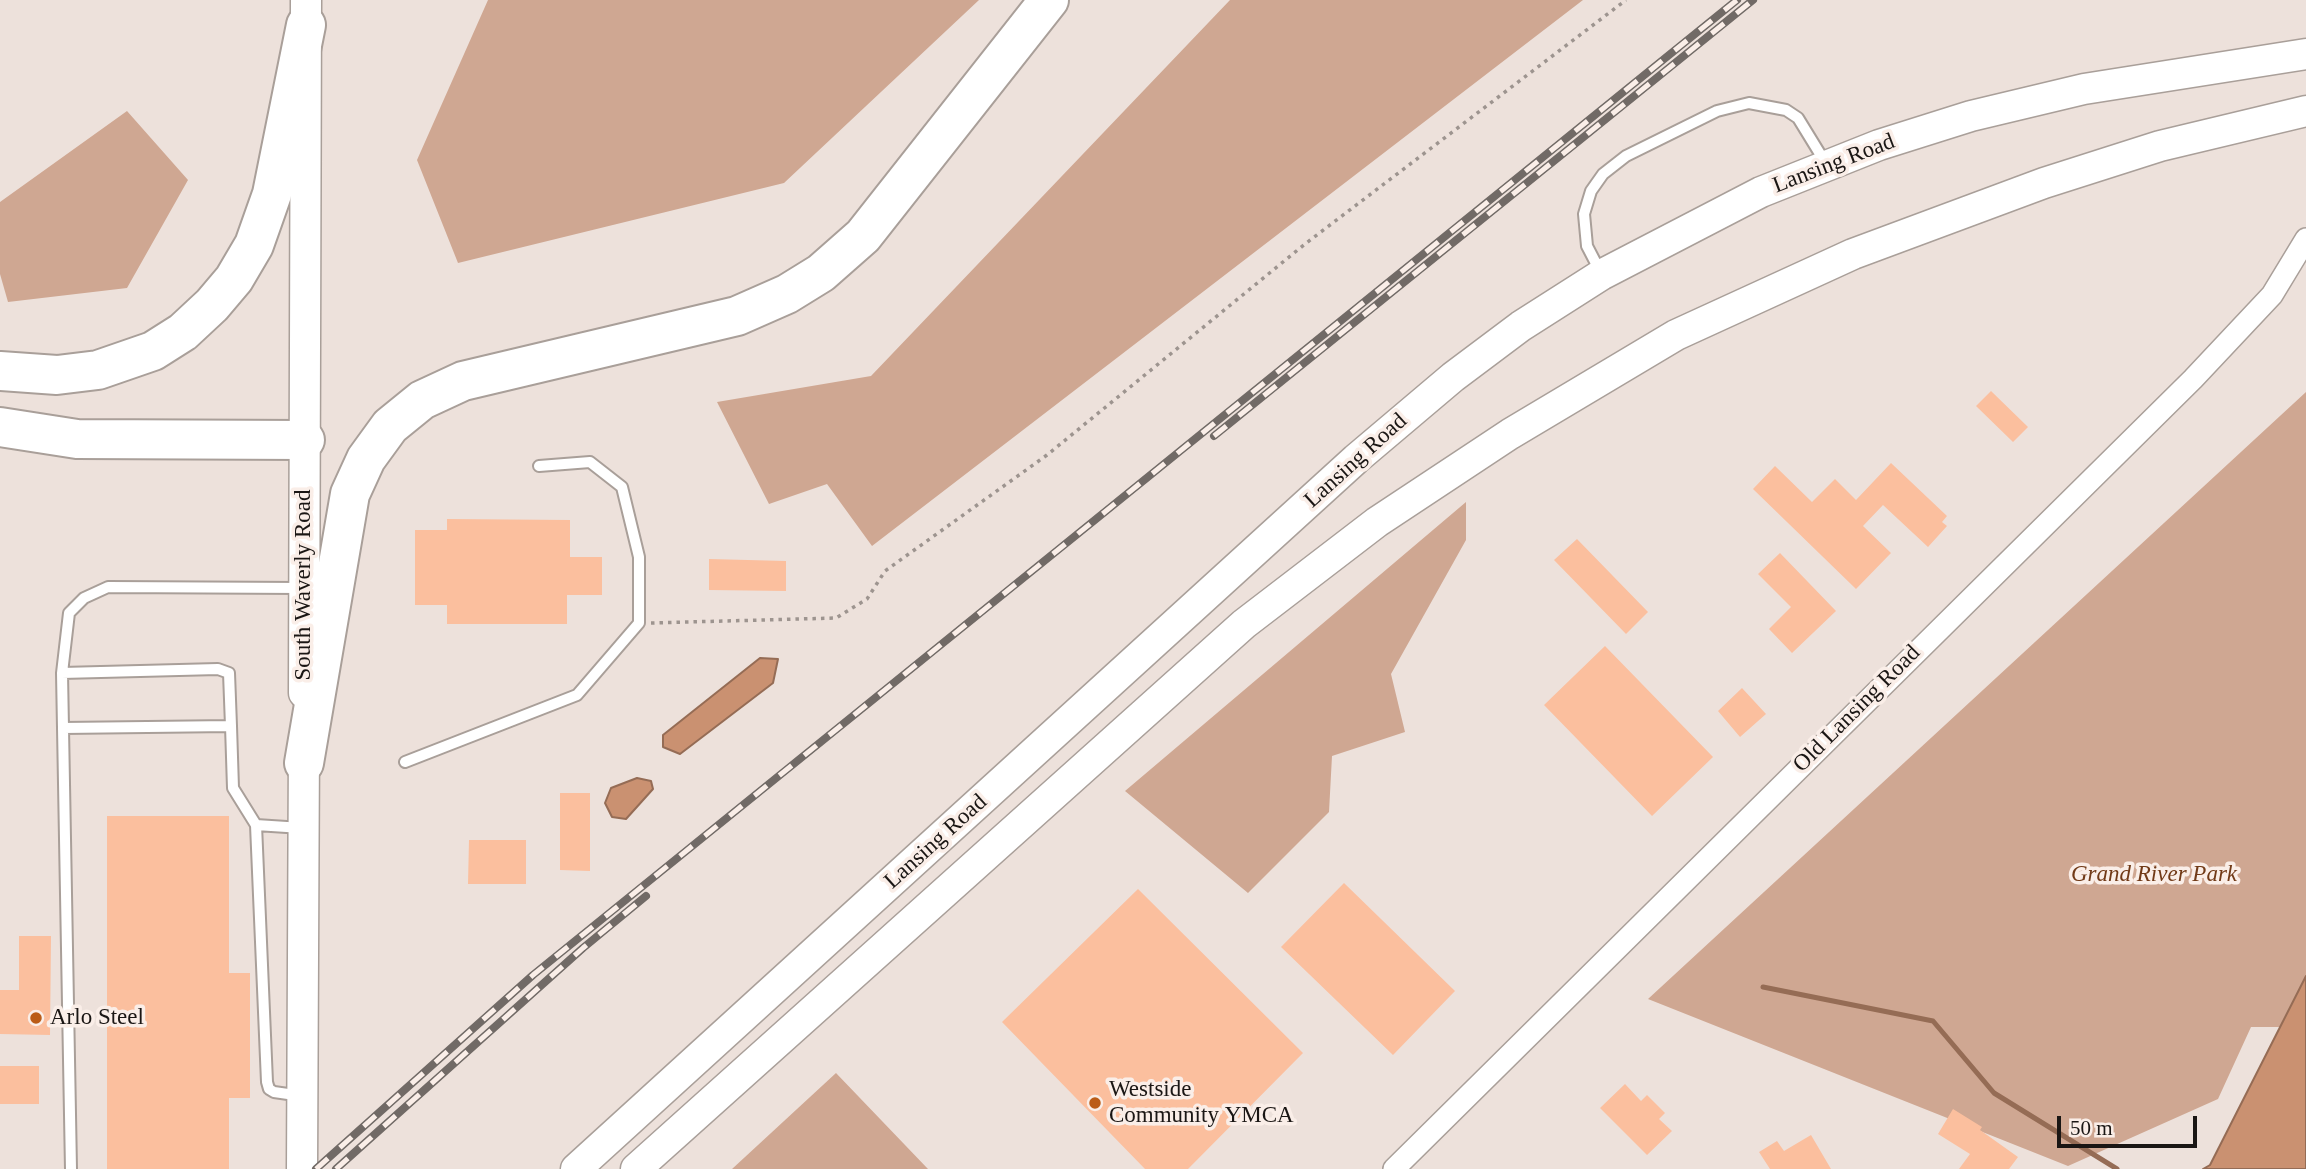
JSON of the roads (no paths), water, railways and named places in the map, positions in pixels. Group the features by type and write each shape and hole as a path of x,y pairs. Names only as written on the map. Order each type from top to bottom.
{"highway":[{"path":"304,762 350,494 366,458 390,426 422,400 463,381 737,316 770,303 821,273 863,236 1049,0"},
{"path":"0,371 57,375 97,370 153,351 183,332 212,305 234,279 254,245 272,194 306,12"},
{"path":"0,427 77,439 305,440"}],"main road":[{"name":"South Waverly Road","path":"302,1169 306,12"},
{"name":"Lansing Road","path":"576,1169 1356,459 1453,377 1521,326 1601,275 1761,192 1893,141 2025,102 2156,75 2306,54"},
{"name":"Lansing Road","path":"636,1169 1244,624 1377,522 1510,434 1676,335 1853,254 2044,183 2148,150 2306,111"}],"street":[{"name":"Old Lansing Road","path":"1394,1169 2193,380 2272,295 2306,239"}],"lane":[{"path":"1601,275 1587,246 1584,214 1591,191 1603,174 1626,156 1717,111 1749,103 1786,110 1798,118 1826,165"},
{"path":"405,762 577,695 639,623 639,557 622,487 590,462 539,466"},
{"path":"71,1169 62,673 69,613 83,598 108,587 303,588"},
{"path":"62,673 218,669 229,673 233,788 256,825 267,1082 269,1089 274,1092 304,1096"},
{"path":"63,728 231,726"},
{"path":"256,825 305,829"}],"waterway":[{"path":"1763,987 1933,1021 1994,1093 2117,1169"}],"railway":[{"path":"316,1169 533,975 1737,0"},
{"path":"1214,436 1753,0"},
{"path":"336,1169 583,948 646,896"}],"place":[{"name":"Arlo Steel","path":"36,1018"},
{"name":"Westside Community YMCA","path":"1095,1103"}],"park label":[{"name":"Grand River Park","path":"2154,875"}]}
